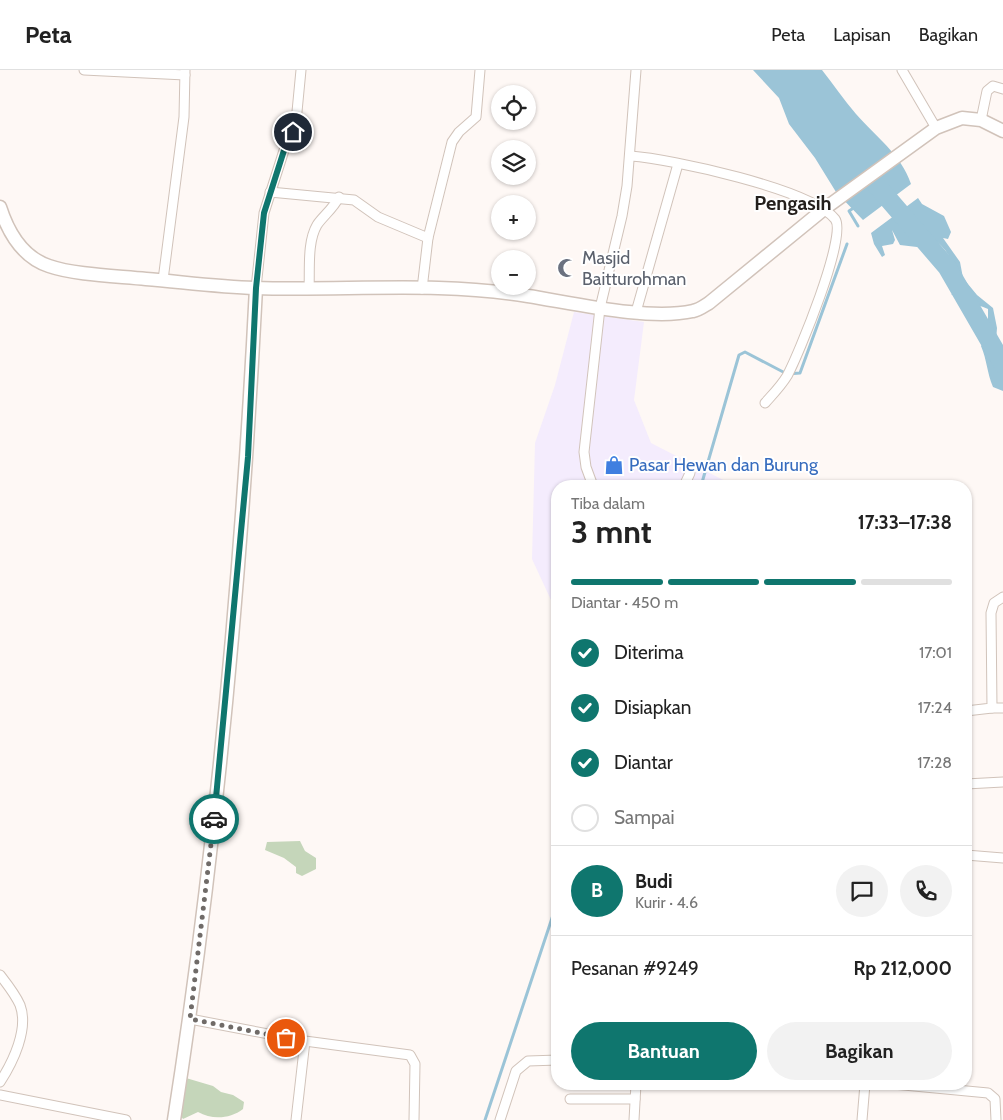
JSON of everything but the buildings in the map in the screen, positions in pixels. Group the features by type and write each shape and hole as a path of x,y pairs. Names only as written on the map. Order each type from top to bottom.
{"street":[{"path":"84,70 185,73 182,135 163,280"},
{"path":"174,1120 190,1019 208,881 246,477 256,288 264,213 287,141 296,122 301,70"},
{"path":"422,289 428,238 452,142 459,132 476,118 480,70"},
{"path":"591,480 586,468 584,452 600,308 622,216 631,156 636,70"},
{"path":"902,70 936,128"},
{"path":"981,120 987,91 994,86 1003,89"},
{"path":"1,214 25,252 36,261 50,267 256,288 422,289 511,293 600,308 665,314 695,311 709,302 828,206 936,128 962,118 981,120 1003,132"},
{"path":"631,156 678,164 788,193 828,206 836,220 838,231 822,290 787,376 765,403"},
{"path":"636,312 678,164"},
{"path":"270,192 339,197 354,200 378,217 428,238"},
{"path":"309,288 313,235 318,223 330,212 339,197"},
{"path":"687,480 690,473"},
{"path":"992,708 991,613 994,604 1003,597"},
{"path":"972,710 1003,708"},
{"path":"972,784 1003,782"},
{"path":"972,855 1003,858"},
{"path":"0,975 20,1006 22,1024 16,1052 0,1082"},
{"path":"190,1019 305,1041 410,1055 415,1064 414,1120"},
{"path":"296,1120 305,1041"},
{"path":"500,1120 516,1071 528,1061 551,1060"},
{"path":"634,1120 636,1090"},
{"path":"862,1120 864,1090"},
{"path":"956,1090 988,1093 995,1099 996,1120"},
{"path":"0,1095 126,1120"},
{"path":"570,1099 635,1099"}],"shaded area":[{"name":"Pasar Hewan dan Burung","path":"574,312 644,322 634,400 651,443 723,480 551,480 551,600 532,559 535,443 555,385"}],"green space":[{"path":"300,841 305,851 316,858 316,869 302,876 296,873 296,867 284,858 265,850 267,842"},
{"path":"186,1078 213,1086 221,1092 233,1095 244,1102 243,1109 232,1115 221,1117 203,1115 198,1112 183,1119 181,1116"}],"water":[{"path":"753,70 822,70 856,114 894,154 907,173 911,184 863,220 836,192 815,158 789,124 779,98"},
{"path":"918,198 922,204 944,216 951,232 948,239 943,238 960,262 963,278 977,295 993,308 997,328 996,341 1003,370 1003,391 993,387 981,346 988,338 988,309 951,294 965,293 963,286 953,274 956,268 942,247 930,238 917,247 900,245 892,230 895,240 893,244 882,246 885,255 882,257 874,244 871,233"}],"waterway":[{"path":"872,180 947,267 1003,364"},
{"path":"855,207 849,211 858,226"},
{"path":"703,480 739,355 745,352 787,374 800,373 847,244"},
{"path":"485,1120 551,921"}],"way so far":[{"path":"214,819 190,1019 286,1038"}],"place":[{"name":"Masjid Baitturohman","path":"567,268"},
{"name":"Pasar Hewan dan Burung","path":"614,465"}],"district":[{"name":"Pengasih","path":"793,203"}],"route":[{"path":"214,819 248,457 256,288 264,213 287,141 293,132"}]}
